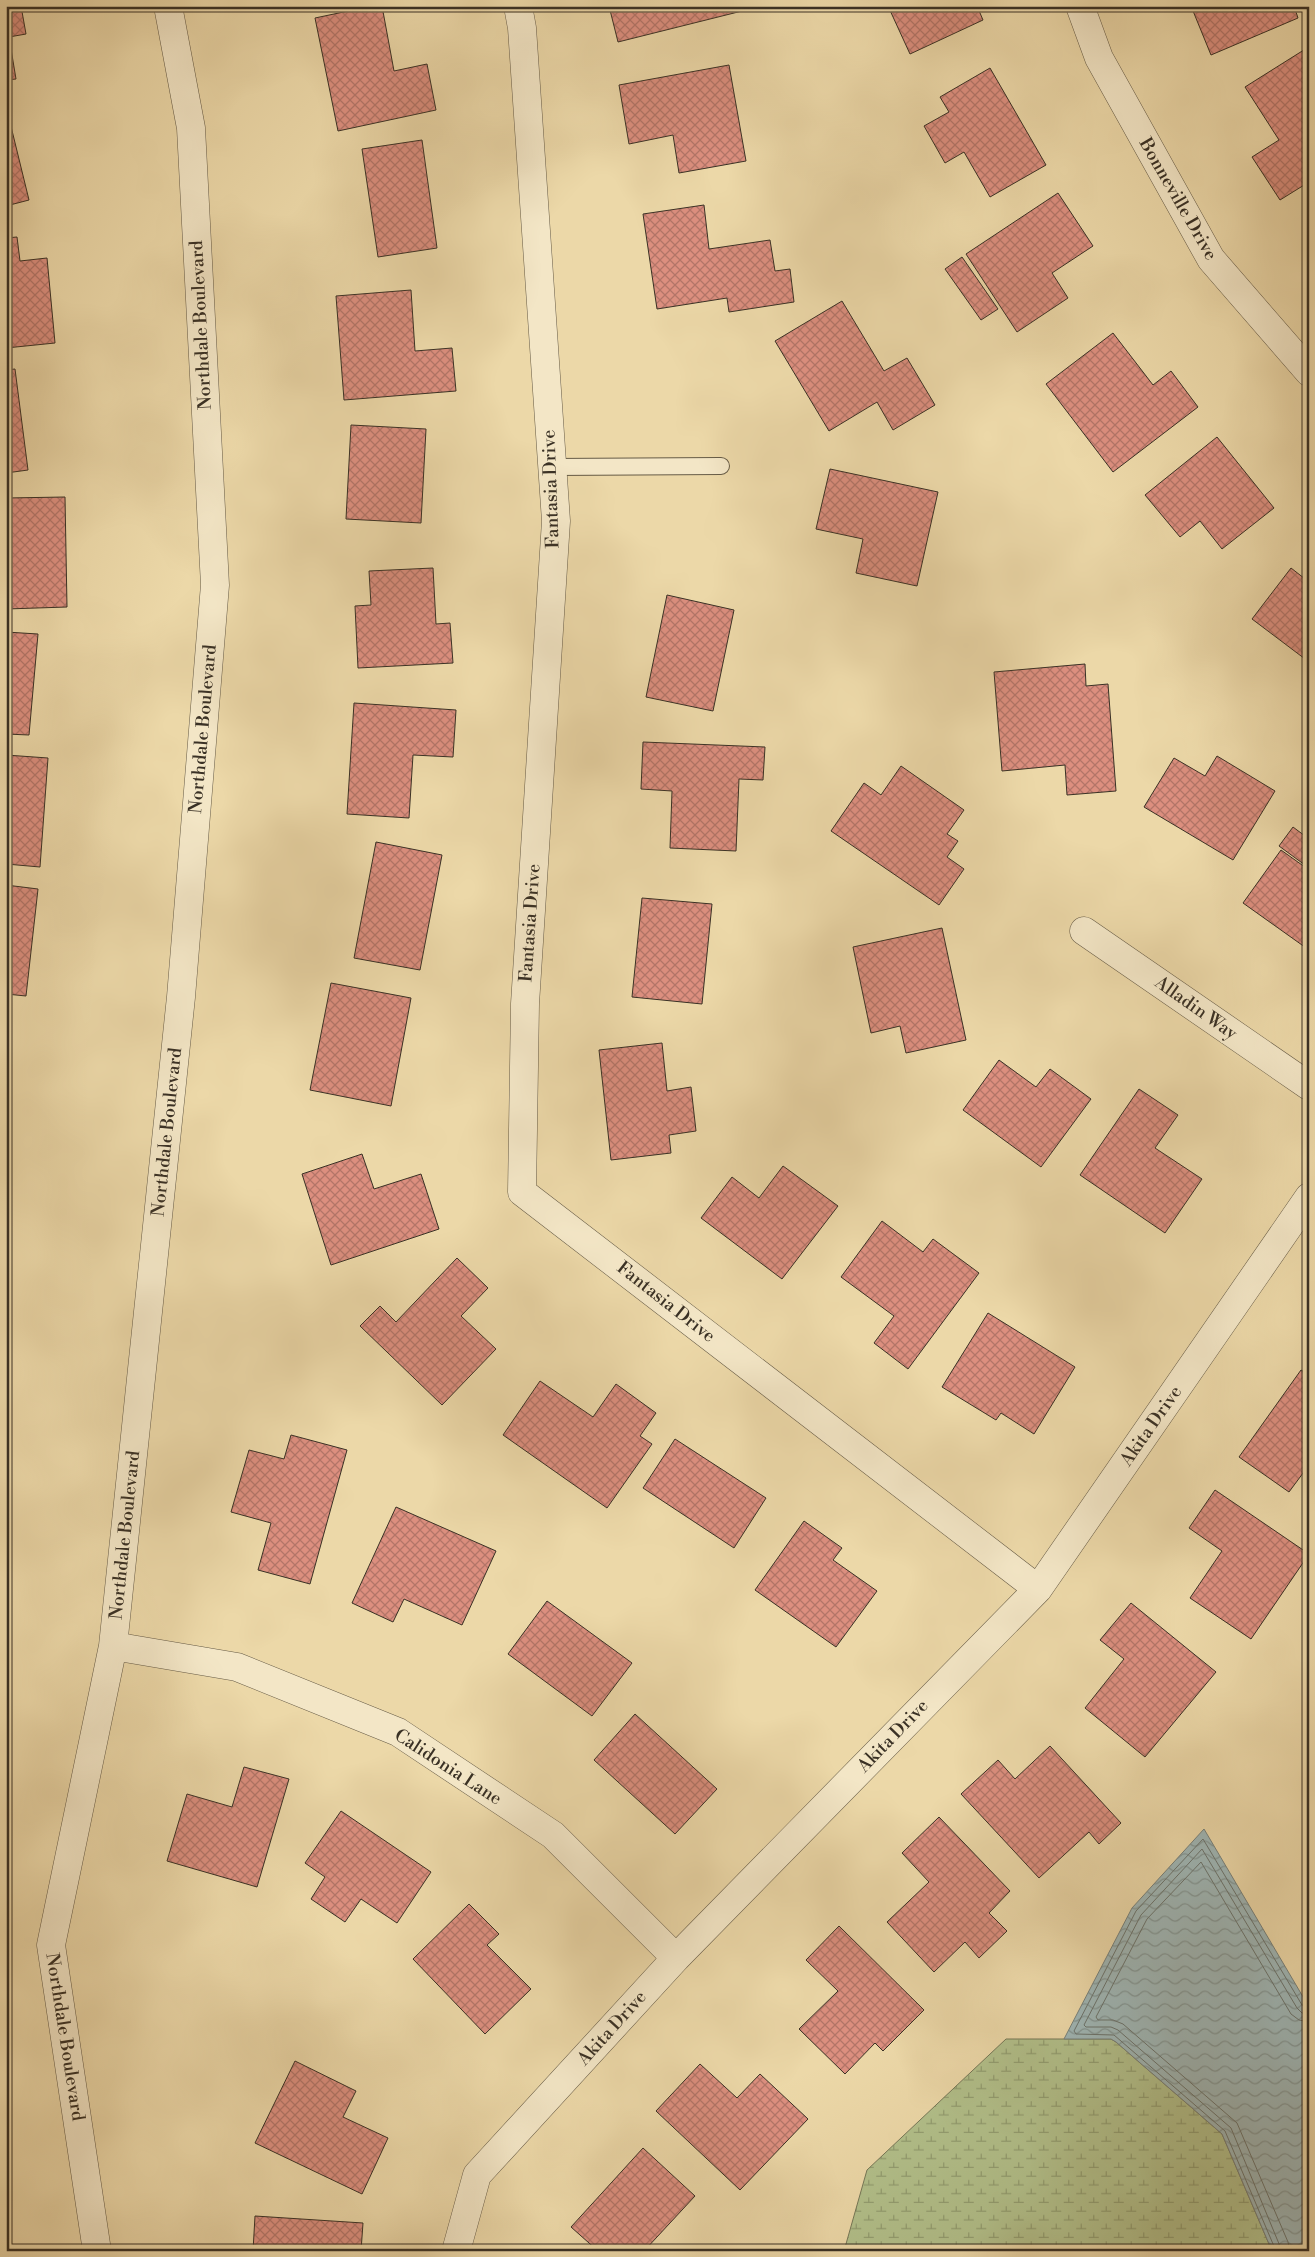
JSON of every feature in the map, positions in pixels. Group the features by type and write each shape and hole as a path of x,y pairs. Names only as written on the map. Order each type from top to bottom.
{"street":[{"name":"Northdale Boulevard","path":"98,2251 51,1945 113,1646 180,997 214,585 191,128 168,6"},
{"name":"Fantasia Drive","path":"518,6 523,38 556,521 525,1004 522,1192 1038,1589"},
{"name":"Bonneville Drive","path":"1080,6 1099,58 1211,260 1309,372"},
{"name":"Alladin Way","path":"1084,931 1309,1086"},
{"name":"Akita Drive","path":"456,2251 477,2175 676,1958 1038,1589 1309,1197"},
{"name":"Calidonia Lane","path":"113,1646 237,1666 398,1732 553,1835 676,1958"}],"lane":[{"path":"552,467 721,466"}],"green space":[{"path":"1006,2039 1111,2039 1116,2042 1222,2134 1272,2251 844,2251 867,2170"}],"water":[{"path":"1204,1829 1309,2007 1309,2251 1272,2251 1222,2134 1116,2042 1111,2039 1064,2039 1132,1908"}],"building":[{"path":"6,6 21,6 26,34 9,37 16,79 6,80"},
{"path":"372,6 382,6 394,71 427,64 436,110 338,131 315,18"},
{"path":"609,6 745,6 746,10 618,42"},
{"path":"888,6 977,6 983,20 910,54"},
{"path":"1191,6 1294,6 1298,18 1211,55"},
{"path":"1307,48 1309,51 1309,182 1280,200 1252,157 1279,140 1245,87"},
{"path":"729,65 746,161 679,173 673,135 629,144 619,85"},
{"path":"990,68 1046,165 990,197 964,152 945,163 924,126 949,112 940,97"},
{"path":"6,106 29,200 6,206"},
{"path":"422,140 437,248 378,257 362,149"},
{"path":"1058,193 1093,246 1052,273 1068,298 1017,332 966,254"},
{"path":"704,205 709,249 770,240 775,271 790,269 794,302 729,312 727,298 657,309 643,214"},
{"path":"17,237 20,261 47,258 55,343 6,348 6,238"},
{"path":"962,257 998,309 981,320 945,269"},
{"path":"411,290 415,351 452,348 456,391 344,400 336,296"},
{"path":"842,301 884,371 907,358 935,405 893,430 877,402 829,431 775,341"},
{"path":"1113,333 1153,385 1171,371 1198,407 1113,472 1046,384"},
{"path":"15,369 28,470 6,473 6,370"},
{"path":"351,425 426,429 421,523 346,519"},
{"path":"1217,437 1274,508 1222,549 1200,521 1180,537 1145,495"},
{"path":"830,469 938,492 917,586 856,573 863,539 816,529"},
{"path":"65,497 67,607 6,609 6,498"},
{"path":"433,568 436,624 450,623 453,663 358,668 355,606 371,605 369,571"},
{"path":"1291,568 1309,582 1309,662 1252,619"},
{"path":"667,595 734,610 713,711 646,697"},
{"path":"6,632 38,634 29,735 6,734"},
{"path":"1085,664 1086,686 1108,684 1116,791 1067,795 1065,765 1002,771 994,672"},
{"path":"354,703 456,710 453,757 413,755 409,818 347,814"},
{"path":"643,742 765,747 763,780 739,779 736,851 670,848 672,791 641,789"},
{"path":"6,755 48,758 40,867 6,864"},
{"path":"1217,756 1275,791 1233,860 1144,807 1174,758 1205,776"},
{"path":"901,766 964,810 947,834 958,841 947,857 964,869 939,905 831,831 864,783 881,795"},
{"path":"1293,827 1309,839 1309,868 1279,846"},
{"path":"376,842 442,855 420,970 354,958"},
{"path":"1281,850 1309,870 1309,950 1243,903"},
{"path":"6,885 38,889 26,996 6,994"},
{"path":"642,898 712,904 702,1004 632,997"},
{"path":"942,928 966,1040 906,1053 900,1026 871,1033 853,947"},
{"path":"331,983 411,998 391,1106 310,1090"},
{"path":"662,1043 667,1091 691,1087 696,1131 669,1135 671,1153 611,1160 599,1050"},
{"path":"999,1060 1036,1087 1050,1069 1091,1099 1041,1167 963,1110"},
{"path":"1139,1089 1178,1115 1155,1148 1202,1179 1165,1233 1080,1175"},
{"path":"362,1154 374,1189 421,1174 439,1229 331,1265 302,1174"},
{"path":"783,1166 838,1206 782,1279 701,1218 732,1177 759,1198"},
{"path":"882,1221 923,1252 933,1239 979,1273 908,1369 874,1343 894,1316 841,1277"},
{"path":"457,1258 488,1288 461,1316 496,1349 442,1405 360,1326 380,1306 396,1322"},
{"path":"988,1313 1075,1367 1034,1434 1001,1413 996,1420 942,1387"},
{"path":"1301,1370 1309,1375 1309,1465 1289,1492 1239,1457"},
{"path":"540,1381 593,1417 616,1384 656,1413 640,1436 652,1444 607,1508 503,1435"},
{"path":"291,1435 347,1450 310,1584 258,1570 271,1523 231,1512 249,1450 284,1459"},
{"path":"675,1439 766,1498 734,1548 643,1488"},
{"path":"1215,1490 1309,1554 1251,1639 1190,1598 1222,1551 1189,1528"},
{"path":"396,1507 496,1551 462,1625 404,1599 393,1622 352,1603"},
{"path":"804,1521 842,1548 833,1560 877,1591 836,1647 755,1590"},
{"path":"547,1601 632,1663 592,1716 508,1654"},
{"path":"1131,1603 1216,1672 1145,1757 1085,1708 1124,1659 1100,1640"},
{"path":"635,1714 717,1789 675,1834 594,1760"},
{"path":"1050,1746 1121,1823 1099,1844 1089,1832 1039,1878 961,1794 998,1760 1015,1779"},
{"path":"244,1767 289,1779 257,1887 167,1861 187,1794 232,1807"},
{"path":"341,1811 431,1872 397,1923 361,1899 345,1922 311,1899 325,1877 305,1863"},
{"path":"939,1817 1010,1891 989,1913 1007,1931 979,1958 965,1942 934,1972 887,1922 929,1882 902,1853"},
{"path":"469,1904 499,1934 487,1945 531,1989 485,2034 413,1959"},
{"path":"839,1926 924,2010 883,2051 875,2043 845,2074 799,2029 838,1991 806,1960"},
{"path":"295,2061 356,2091 343,2117 388,2138 362,2194 255,2143"},
{"path":"700,2064 737,2098 760,2074 808,2119 740,2190 656,2111"},
{"path":"643,2148 695,2196 644,2251 598,2251 571,2227"},
{"path":"255,2216 363,2223 361,2251 253,2251"}]}
